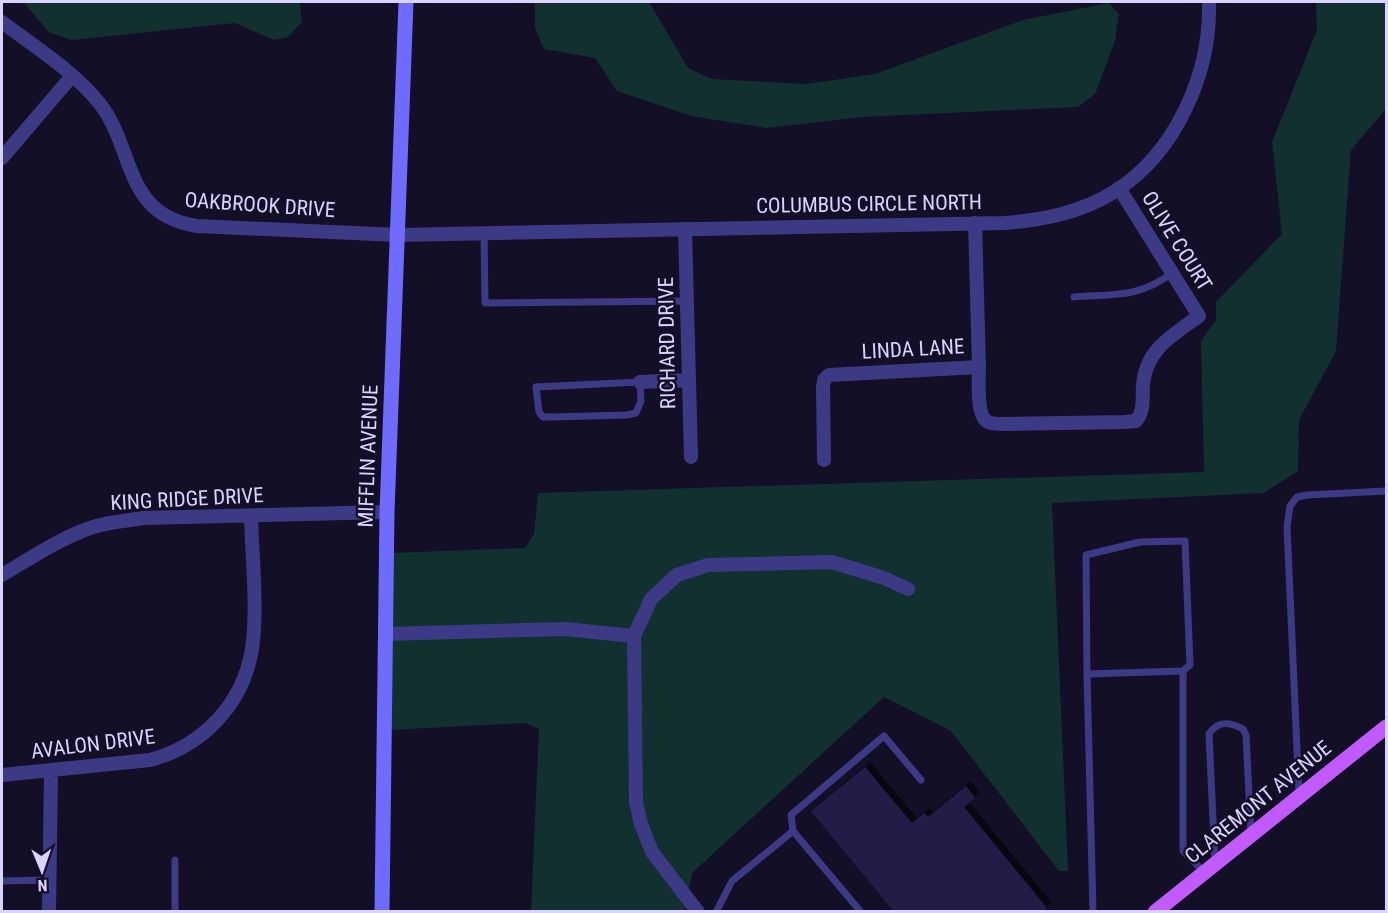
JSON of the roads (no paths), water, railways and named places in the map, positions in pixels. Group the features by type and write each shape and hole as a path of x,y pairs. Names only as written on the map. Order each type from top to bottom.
{"main road":[{"name":"CLAREMONT AVENUE","path":"1155,912 1386,726"}],"street":[{"name":"MIFFLIN AVENUE","path":"382,912 387,512 406,2"},
{"name":"COLUMBUS CIRCLE NORTH","path":"398,235 975,223 1033,221 1051,218 1096,201 1119,188 1154,155 1186,110 1195,91 1206,50 1209,2"},
{"name":"OAKBROOK DRIVE","path":"2,22 92,94 106,113 140,191 164,216 186,225 197,226 398,235"},
{"path":"2,158 72,76"},
{"name":"OLIVE COURT","path":"979,367 980,410 988,422 1003,424 1136,421 1141,415 1144,374 1152,355 1173,335 1199,316 1119,188"},
{"name":"LINDA LANE","path":"824,460 823,387 824,380 829,375 979,367 975,223"},
{"name":"RICHARD DRIVE","path":"685,229 691,457"},
{"path":"640,382 690,380"},
{"name":"KING RIDGE DRIVE","path":"2,575 65,540 102,525 143,519 387,512"},
{"name":"AVALON DRIVE","path":"2,775 131,764 166,756 205,734 236,696 252,648 254,616 251,516"},
{"path":"698,912 652,852 641,824 636,802 634,636 651,599 677,575 708,565 832,562 908,588"},
{"path":"386,634 565,629 634,636"},
{"path":"49,912 51,771"}],"lane":[{"path":"484,233 485,303 688,301"},
{"path":"1074,297 1143,291 1173,273"},
{"path":"640,382 641,401 636,412 627,415 543,417 539,412 536,387 640,382"},
{"path":"1299,795 1287,527 1290,506 1297,496 1386,491"},
{"path":"1087,674 1183,671 1190,665 1185,542 1140,542 1086,555 1087,674 1093,912"},
{"path":"1183,671 1183,851 1210,868"},
{"path":"1210,868 1209,734 1214,726 1219,724 1233,724 1244,729 1246,735 1251,835"},
{"path":"861,912 794,831 791,814 884,736 921,780"},
{"path":"716,912 732,881 794,831"},
{"path":"175,912 176,860"},
{"path":"2,881 50,880"}]}
